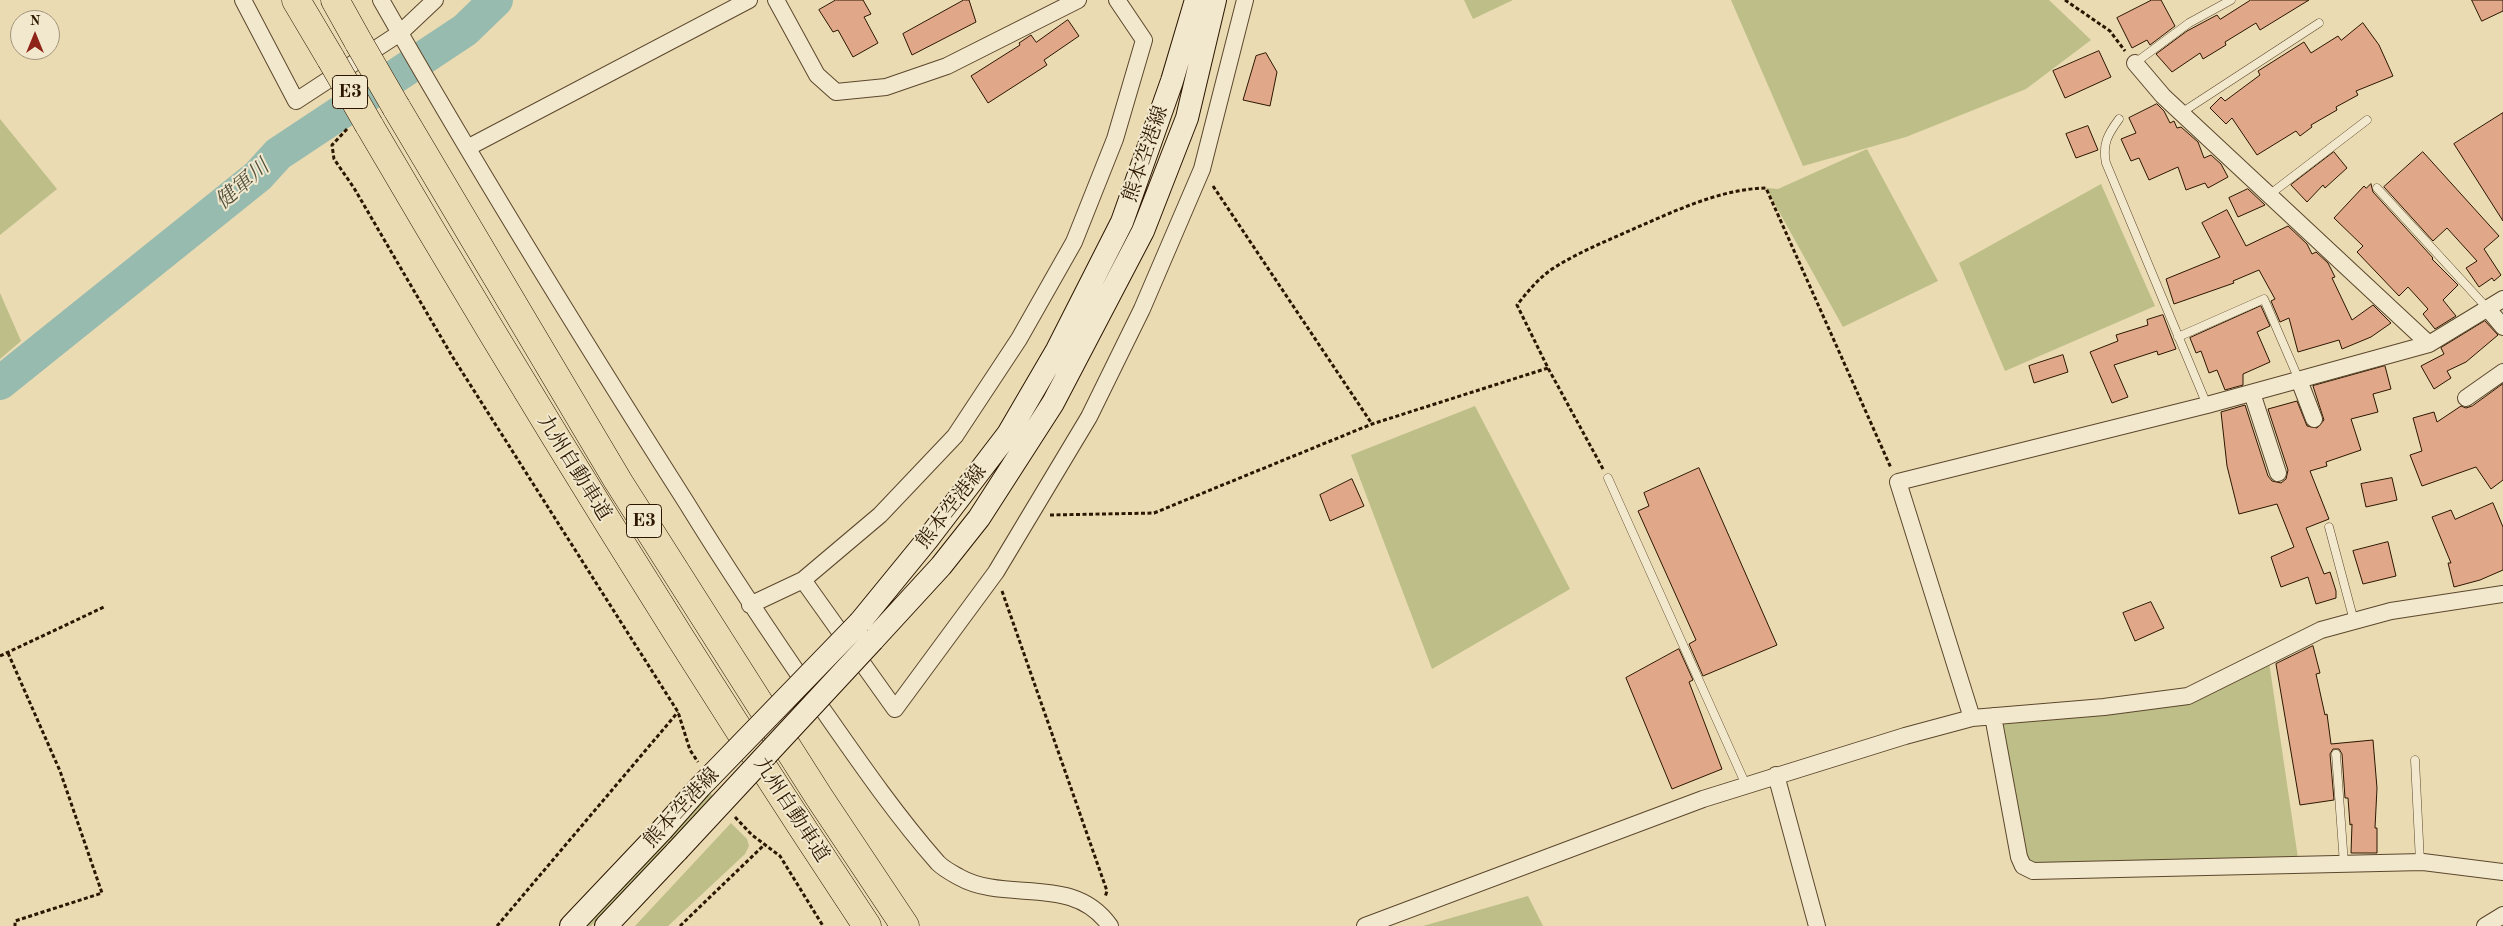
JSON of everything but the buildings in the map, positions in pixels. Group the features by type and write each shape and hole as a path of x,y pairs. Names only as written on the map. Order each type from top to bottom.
{"highway":[{"name":"九州自動車道","path":"296,0 331,60 360,125 591,497 793,814 867,926"},
{"name":"九州自動車道","path":"335,0 396,108 618,481 819,796 905,926"}],"main road":[{"name":"熊本空港線","path":"571,926 700,787 860,622 927,540 1008,434 1057,350 1122,222 1172,81 1196,0"},
{"name":"熊本空港線","path":"606,926 941,566 979,518 1052,403 1143,231 1187,118 1215,0"}],"street":[{"path":"243,0 296,101 400,33 435,0"},
{"path":"381,0 570,319 750,605 861,764 941,866 969,882 989,889 1059,893 1079,901 1106,920"},
{"path":"469,148 749,0"},
{"path":"776,0 817,76 836,92 886,86 947,66 1078,0"},
{"path":"750,605 804,580 880,515 955,436 1019,339 1074,242 1115,140 1144,40 1117,0"},
{"path":"804,580 895,709 996,572 1089,417 1142,310 1202,169 1245,0"},
{"path":"2135,63 2163,96 2429,344"},
{"path":"1972,718 1898,482 2207,405 2429,344 2503,299"},
{"path":"2488,309 2503,327"},
{"path":"2466,398 2503,372"},
{"path":"2299,380 2314,419"},
{"path":"2252,393 2278,473"},
{"path":"1365,926 1776,775 1972,718 2104,707 2188,696 2287,645 2321,630 2391,611 2503,594"},
{"path":"1993,716 2019,857 2023,866 2033,871 2420,862 2476,867 2503,872"},
{"path":"1776,775 1817,926"},
{"path":"2485,926 2503,915"}],"lane":[{"path":"2135,63 2189,23 2231,0"},
{"path":"2181,113 2319,23"},
{"path":"2119,119 2107,137 2104,146 2106,163 2207,405"},
{"path":"2269,195 2367,120"},
{"path":"2377,188 2488,309"},
{"path":"2178,338 2264,299 2299,380"},
{"path":"1608,478 1746,785"},
{"path":"2329,526 2354,621"},
{"path":"2336,754 2344,864"},
{"path":"2415,760 2420,862"}],"path":[{"path":"2065,0 2110,31 2135,63"},
{"path":"360,125 332,145 334,159 354,188 452,356 678,712 690,750 700,765"},
{"path":"1202,169 1372,424"},
{"path":"1608,478 1548,368 1517,305 1539,280 1551,270 1586,250 1647,223 1727,194 1766,188 1898,482"},
{"path":"1031,515 1154,513 1372,424 1548,368"},
{"path":"996,572 1107,891 1106,920"},
{"path":"0,656 104,608"},
{"path":"8,653 60,771 102,893 15,921 15,926"},
{"path":"497,926 678,712"},
{"path":"731,810 752,835 780,856 823,926"},
{"path":"680,926 764,845"}],"green space":[{"path":"1464,0 1513,0 1473,19"},
{"path":"1731,0 2049,0 2091,40 2026,89 1906,137 1803,166"},
{"path":"0,119 57,189 0,235"},
{"path":"1867,149 1938,281 1843,327 1766,188 1778,189"},
{"path":"2101,184 2155,306 2005,371 1959,263"},
{"path":"0,293 21,341 0,359"},
{"path":"1475,406 1570,589 1432,669 1351,455"},
{"path":"2268,655 2299,865 2023,866 1993,716 2188,696"},
{"path":"710,792 713,797 591,926 585,926"},
{"path":"731,823 747,839 749,846 745,854 668,926 635,926"},
{"path":"1528,896 1543,926 1423,926"}],"waterway":[{"name":"健軍川","path":"0,383 258,176 278,154 465,30 496,0"}]}
